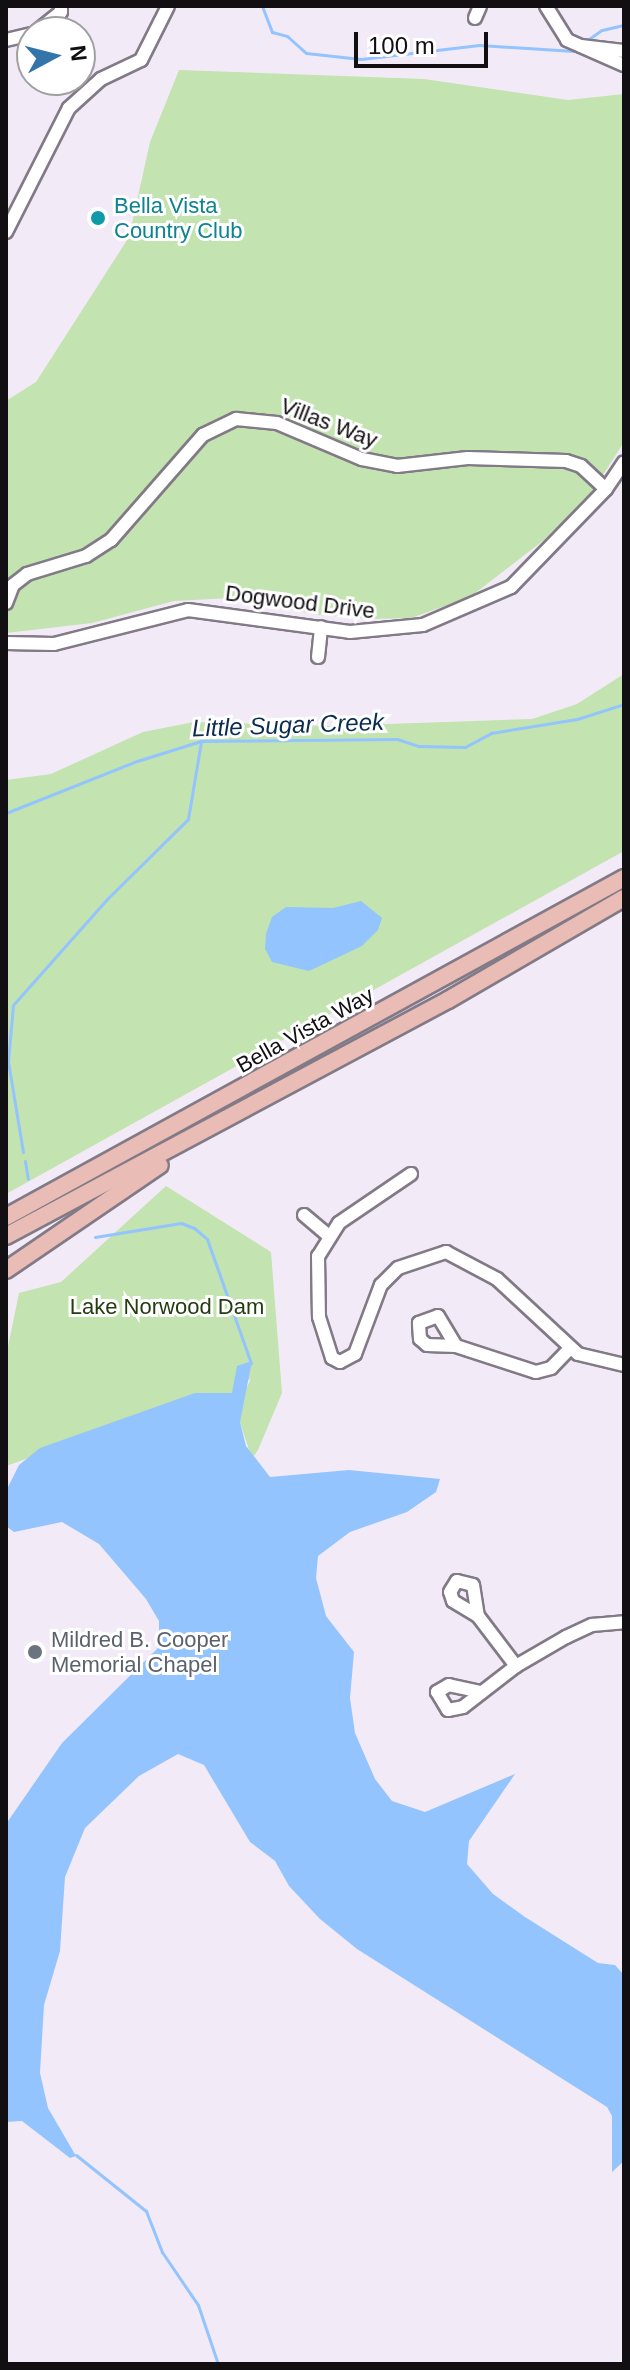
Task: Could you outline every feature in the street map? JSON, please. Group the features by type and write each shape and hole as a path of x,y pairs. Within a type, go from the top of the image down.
{"main road":[{"name":"Bella Vista Way","path":"6,1217 624,878"},
{"name":"Bella Vista Way","path":"6,1236 209,1130 624,898"},
{"path":"6,1270 209,1130"}],"street":[{"path":"6,232 69,108 101,79 141,60 168,6"},
{"path":"546,6 558,32 624,65"},
{"path":"581,46 624,51"},
{"name":"Villas Way","path":"6,603 13,585 27,574 86,556 111,540 203,435 236,419 277,423 362,459 397,466 468,458 566,461 581,466 606,489"},
{"name":"Dogwood Drive","path":"6,643 54,644 188,610 380,633 466,610 511,587 606,489 624,462"},
{"path":"318,657 321,627"},
{"path":"411,1174 327,1234 318,1256 316,1297 332,1358 340,1362 355,1354 381,1285 398,1268 446,1252 497,1279 570,1348 624,1365"},
{"path":"304,1215 327,1234"},
{"path":"456,1346 536,1372 551,1368 570,1348"},
{"path":"478,1616 516,1666"},
{"path":"481,1692 516,1666 592,1625 624,1622"}],"green space":[{"path":"179,70 424,79 568,100 624,94 624,442 594,489 544,540 470,597 411,618 373,619 318,615 232,598 174,601 92,623 6,633 6,401 36,382 129,237 150,142"},
{"path":"624,674 624,851 6,1194 6,780 51,774 143,732 194,722 330,726 532,719 577,704"},
{"name":"Lake Norwood Dam","path":"166,1186 271,1252 282,1393 258,1450 252,1459 240,1422 240,1403 251,1378 233,1393 205,1395 6,1466 6,1356 19,1293 61,1282"}],"water":[{"path":"361,901 382,918 378,930 362,946 309,971 272,962 265,949 266,934 272,917 286,907 333,908"},
{"path":"252,1361 240,1422 246,1446 270,1477 349,1470 440,1479 436,1492 407,1512 350,1532 318,1556 316,1578 326,1616 354,1652 350,1698 355,1733 375,1779 392,1801 425,1812 515,1774 469,1841 467,1864 493,1894 525,1917 598,1963 615,1965 624,1975 624,2161 612,2172 612,2116 607,2107 357,1949 320,1919 289,1886 275,1861 250,1842 204,1765 178,1754 139,1776 85,1828 65,1877 60,1951 44,2005 40,2073 48,2108 76,2156 70,2158 22,2121 6,2122 6,1824 62,1743 159,1647 159,1621 146,1599 99,1544 62,1522 14,1532 6,1526 6,1491 19,1465 40,1448 195,1393 232,1393 237,1366"}],"waterway":[{"path":"262,6 272,32 287,36 306,53 361,59 479,45 574,51"},
{"path":"586,41 602,30 624,25"},
{"name":"Little Sugar Creek","path":"6,813 137,761 201,741 397,739 419,746 465,747 491,733 577,719 624,704"},
{"path":"23,1152 8,1061 13,1005 108,898 188,819 201,741"},
{"path":"25,1161 28,1179"},
{"path":"95,1237 181,1223 194,1228 207,1239 251,1363"},
{"path":"76,2155 146,2211 162,2252 198,2305 218,2364"}],"place":[{"name":"Bella Vista Country Club","path":"98,218"},
{"name":"Mildred B. Cooper Memorial Chapel","path":"35,1652"}]}
